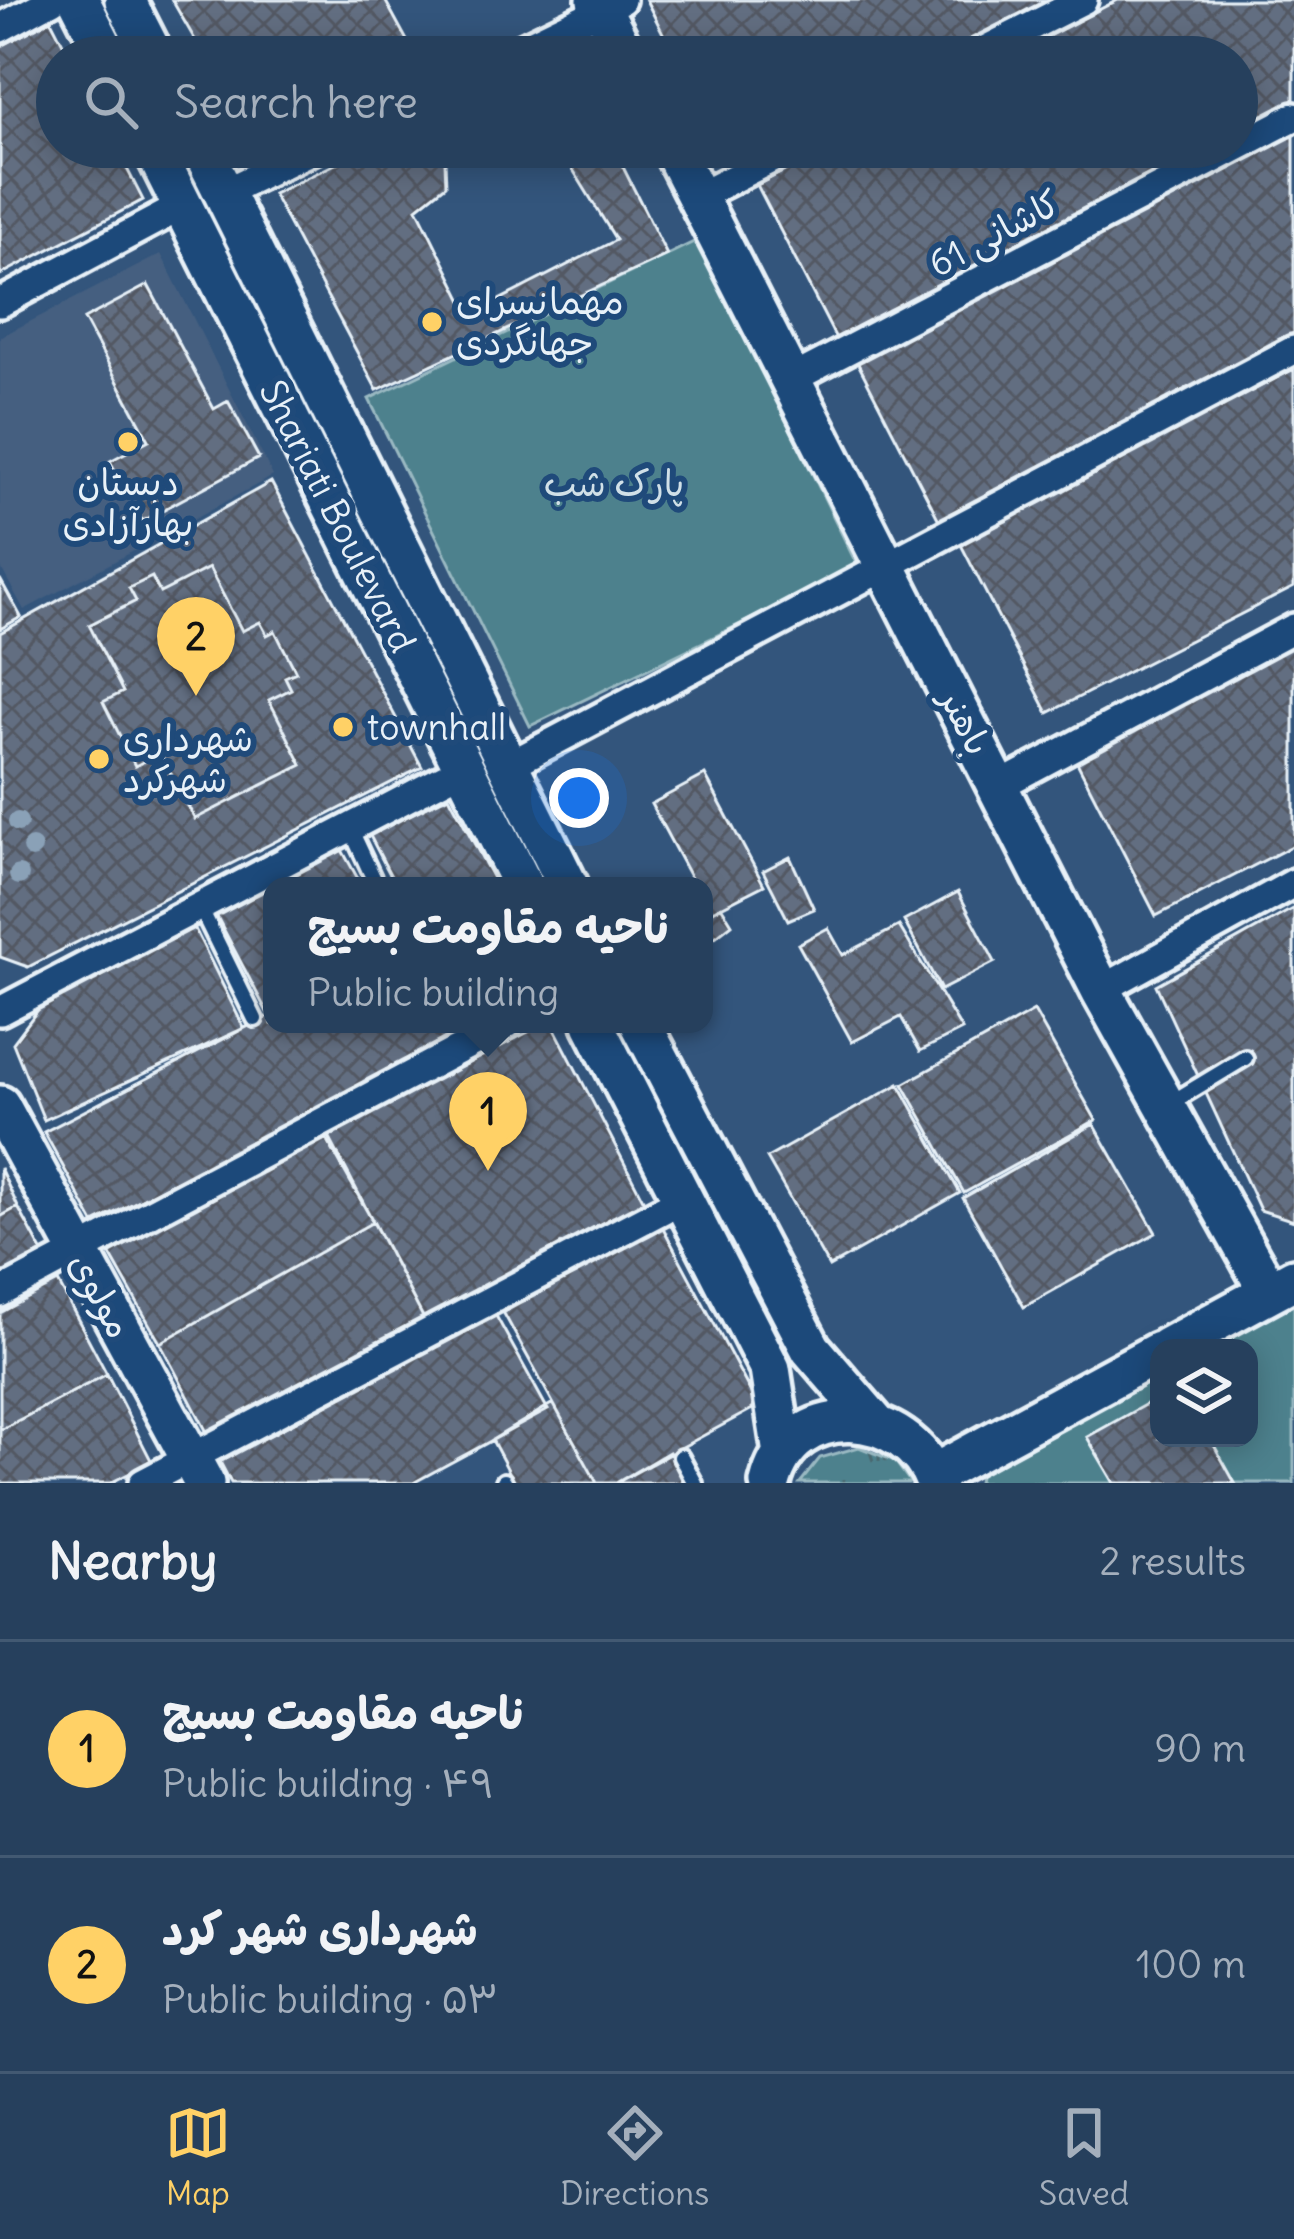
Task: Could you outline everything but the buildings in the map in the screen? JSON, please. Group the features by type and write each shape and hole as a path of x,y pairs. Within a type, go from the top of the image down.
{"main road":[{"path":"79,0 97,36"},
{"path":"124,0 143,36"},
{"path":"607,3 619,36"},
{"name":"Shariati Boulevard","path":"163,168 519,877"},
{"name":"Shariati Boulevard","path":"212,168 563,877"},
{"name":"باهنر","path":"682,168 1101,991 1164,1106 1281,1286"},
{"path":"464,768 506,767"},
{"path":"597,1033 770,1369 777,1468"},
{"path":"645,1033 811,1349 874,1422 915,1447 934,1479 1150,1357"},
{"name":"مولوی","path":"0,1106 198,1471"},
{"path":"1183,1339 1281,1286"},
{"path":"777,1468 824,1424 874,1422"}],"street":[{"path":"0,28 52,0"},
{"path":"1012,36 1083,0"},
{"path":"544,36 607,3"},
{"name":"کاشانی 61","path":"1258,136 1294,117"},
{"path":"224,192 274,168"},
{"path":"697,197 754,168"},
{"name":"کاشانی 61","path":"792,379 1196,168"},
{"path":"0,303 182,206"},
{"path":"506,767 1294,350"},
{"path":"999,785 1294,628"},
{"path":"0,1011 464,768"},
{"path":"1101,991 1294,883"},
{"path":"0,1293 490,1033"},
{"path":"142,1483 198,1471 681,1200"}],"lane":[{"path":"350,828 373,877"},
{"path":"200,907 255,1019"},
{"path":"1164,1106 1245,1058"},
{"path":"681,1457 695,1483"}],"shaded area":[{"name":"دبستان بهارآزادی","path":"161,254 273,476 24,610 0,566 0,337"}],"green space":[{"name":"پارک شب","path":"698,240 858,567 530,726 369,399"},
{"path":"1294,1304 1294,1483 978,1483 979,1475 1150,1382 1150,1447 1258,1447 1258,1339 1230,1339"},
{"path":"859,1447 895,1461 911,1483 800,1483 820,1458"}],"place":[{"name":"مهمانسرای جهانگردی","path":"432,322"},
{"name":"دبستان بهارآزادی","path":"128,442"},
{"name":"شهرداری شهر کرد","path":"196,696"},
{"name":"townhall","path":"343,727"},
{"name":"شهرداری شهرکرد","path":"99,759"},
{"name":"ناحیه مقاومت بسیج","path":"488,1171"}]}
